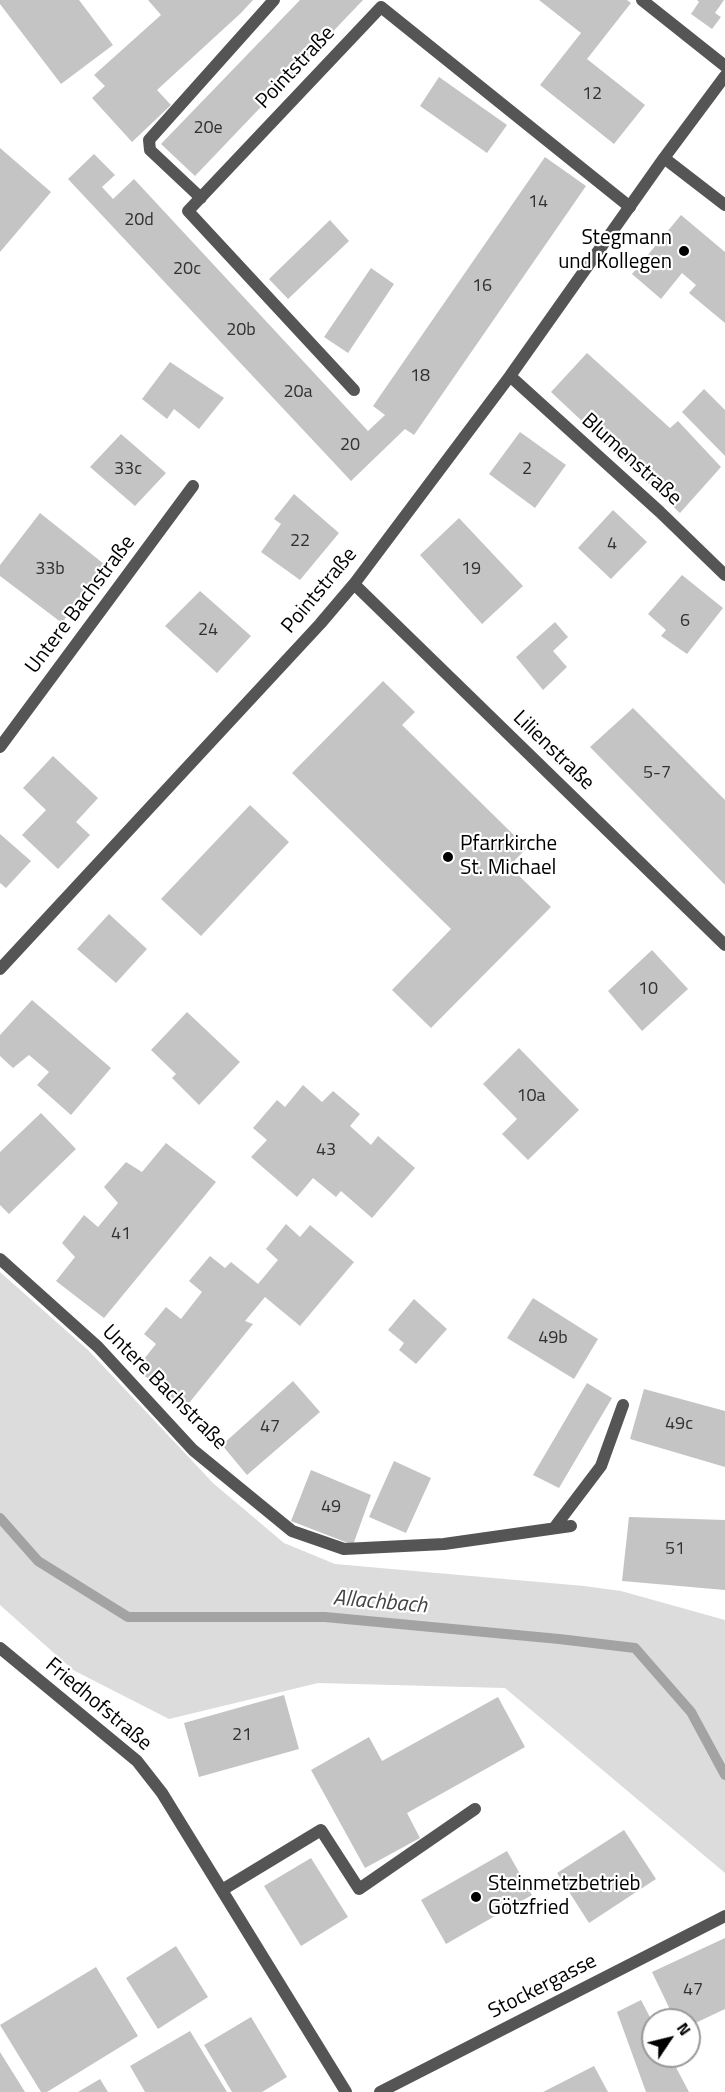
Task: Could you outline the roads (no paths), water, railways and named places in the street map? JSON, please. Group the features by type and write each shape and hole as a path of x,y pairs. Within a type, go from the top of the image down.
{"street":[{"path":"201,198 150,150 149,140 274,0"},
{"path":"642,0 725,66"},
{"name":"Pointstraße","path":"354,390 188,211 381,7 630,207"},
{"name":"Pointstraße","path":"0,969 320,624 354,584 510,376 664,158 725,76"},
{"path":"664,158 725,204"},
{"name":"Blumenstraße","path":"510,376 725,575"},
{"name":"Untere Bachstraße","path":"0,747 193,486"},
{"name":"Lilienstraße","path":"354,584 725,945"},
{"name":"Untere Bachstraße","path":"0,1259 102,1351 193,1450 292,1531 344,1549 444,1544 571,1526"},
{"path":"554,1528 601,1466 623,1405"},
{"name":"Friedhofstraße","path":"0,1648 137,1761 162,1793 346,2092"},
{"path":"222,1890 321,1830 359,1889 475,1809"},
{"name":"Stockergasse","path":"380,2092 725,1916"}],"waterway":[{"name":"Allachbach","path":"0,1518 38,1561 128,1617 325,1617 635,1648 691,1712 725,1775"}],"place":[{"name":"Stegmann und Kollegen","path":"684,251"},
{"name":"Pfarrkirche St. Michael","path":"448,857"},
{"name":"Steinmetzbetrieb Götzfried","path":"476,1897"}]}
